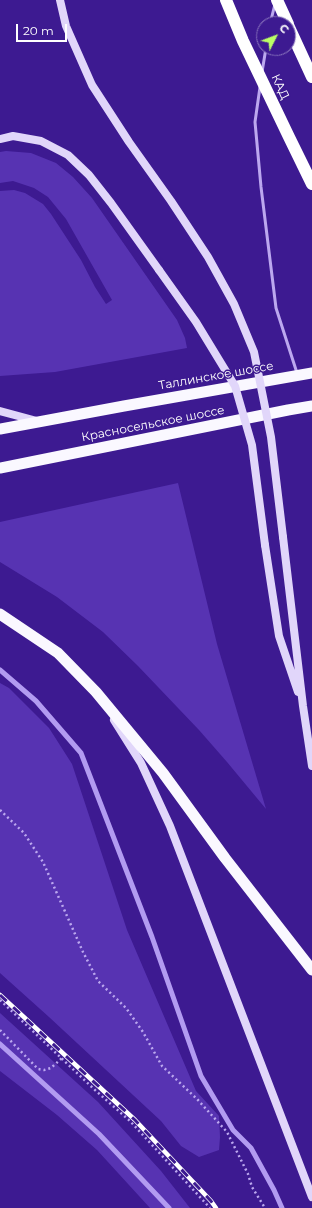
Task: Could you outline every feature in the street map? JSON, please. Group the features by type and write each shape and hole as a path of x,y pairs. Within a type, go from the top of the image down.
{"highway":[{"name":"КАД","path":"226,0 288,137 312,184"},
{"path":"276,0 284,16"},
{"path":"296,42 312,77"},
{"name":"Таллинское шоссе","path":"124,406 312,373"},
{"name":"Красносельское шоссе","path":"0,429 124,406"},
{"name":"Красносельское шоссе","path":"0,468 312,406"},
{"path":"0,614 58,653 96,692 162,773 225,858 312,970"}],"main road":[{"path":"60,0 66,26 92,85 208,257 234,304 254,352 271,437 303,706 312,766"},
{"path":"0,139 13,136 41,141 68,155 89,175 111,202 196,322 235,386 252,445 279,636 303,706"},
{"path":"0,411 39,421"},
{"path":"96,692 140,763 170,826 312,1197"}],"lane":[{"path":"272,16 276,0"},
{"path":"265,56 255,122 261,187 276,308 298,376"}],"path":[{"path":"0,810 24,833 44,862 83,952 98,981 126,1008 143,1032 162,1066 197,1099 227,1132 248,1174 252,1188 265,1208"},
{"path":"0,1000 96,1091 130,1121 210,1208"},
{"path":"0,1030 38,1069 44,1070 51,1068 62,1058"}],"shaded area":[{"path":"0,152 31,153 56,163 73,177 92,198 177,320 185,338 187,348 55,372 0,376 0,191 14,190 25,193 43,204 81,260 106,304 112,300 66,219 48,197 34,188 13,181 0,183"},
{"path":"178,483 217,644 266,809 199,730 138,666 103,632 57,597 0,562 0,522"},
{"path":"0,683 9,688 49,728 72,764 127,930 196,1091 219,1116 219,1150 199,1157 181,1146 161,1121 0,973"},
{"path":"0,1013 98,1102 161,1171 190,1208 150,1208 97,1150 57,1115 0,1071"}],"waterway":[{"path":"0,670 36,701 81,753 152,937 201,1076 233,1130 251,1148 282,1208"},
{"path":"0,1044 99,1134 169,1208"}],"railway":[{"path":"0,995 135,1120 216,1208"}]}
